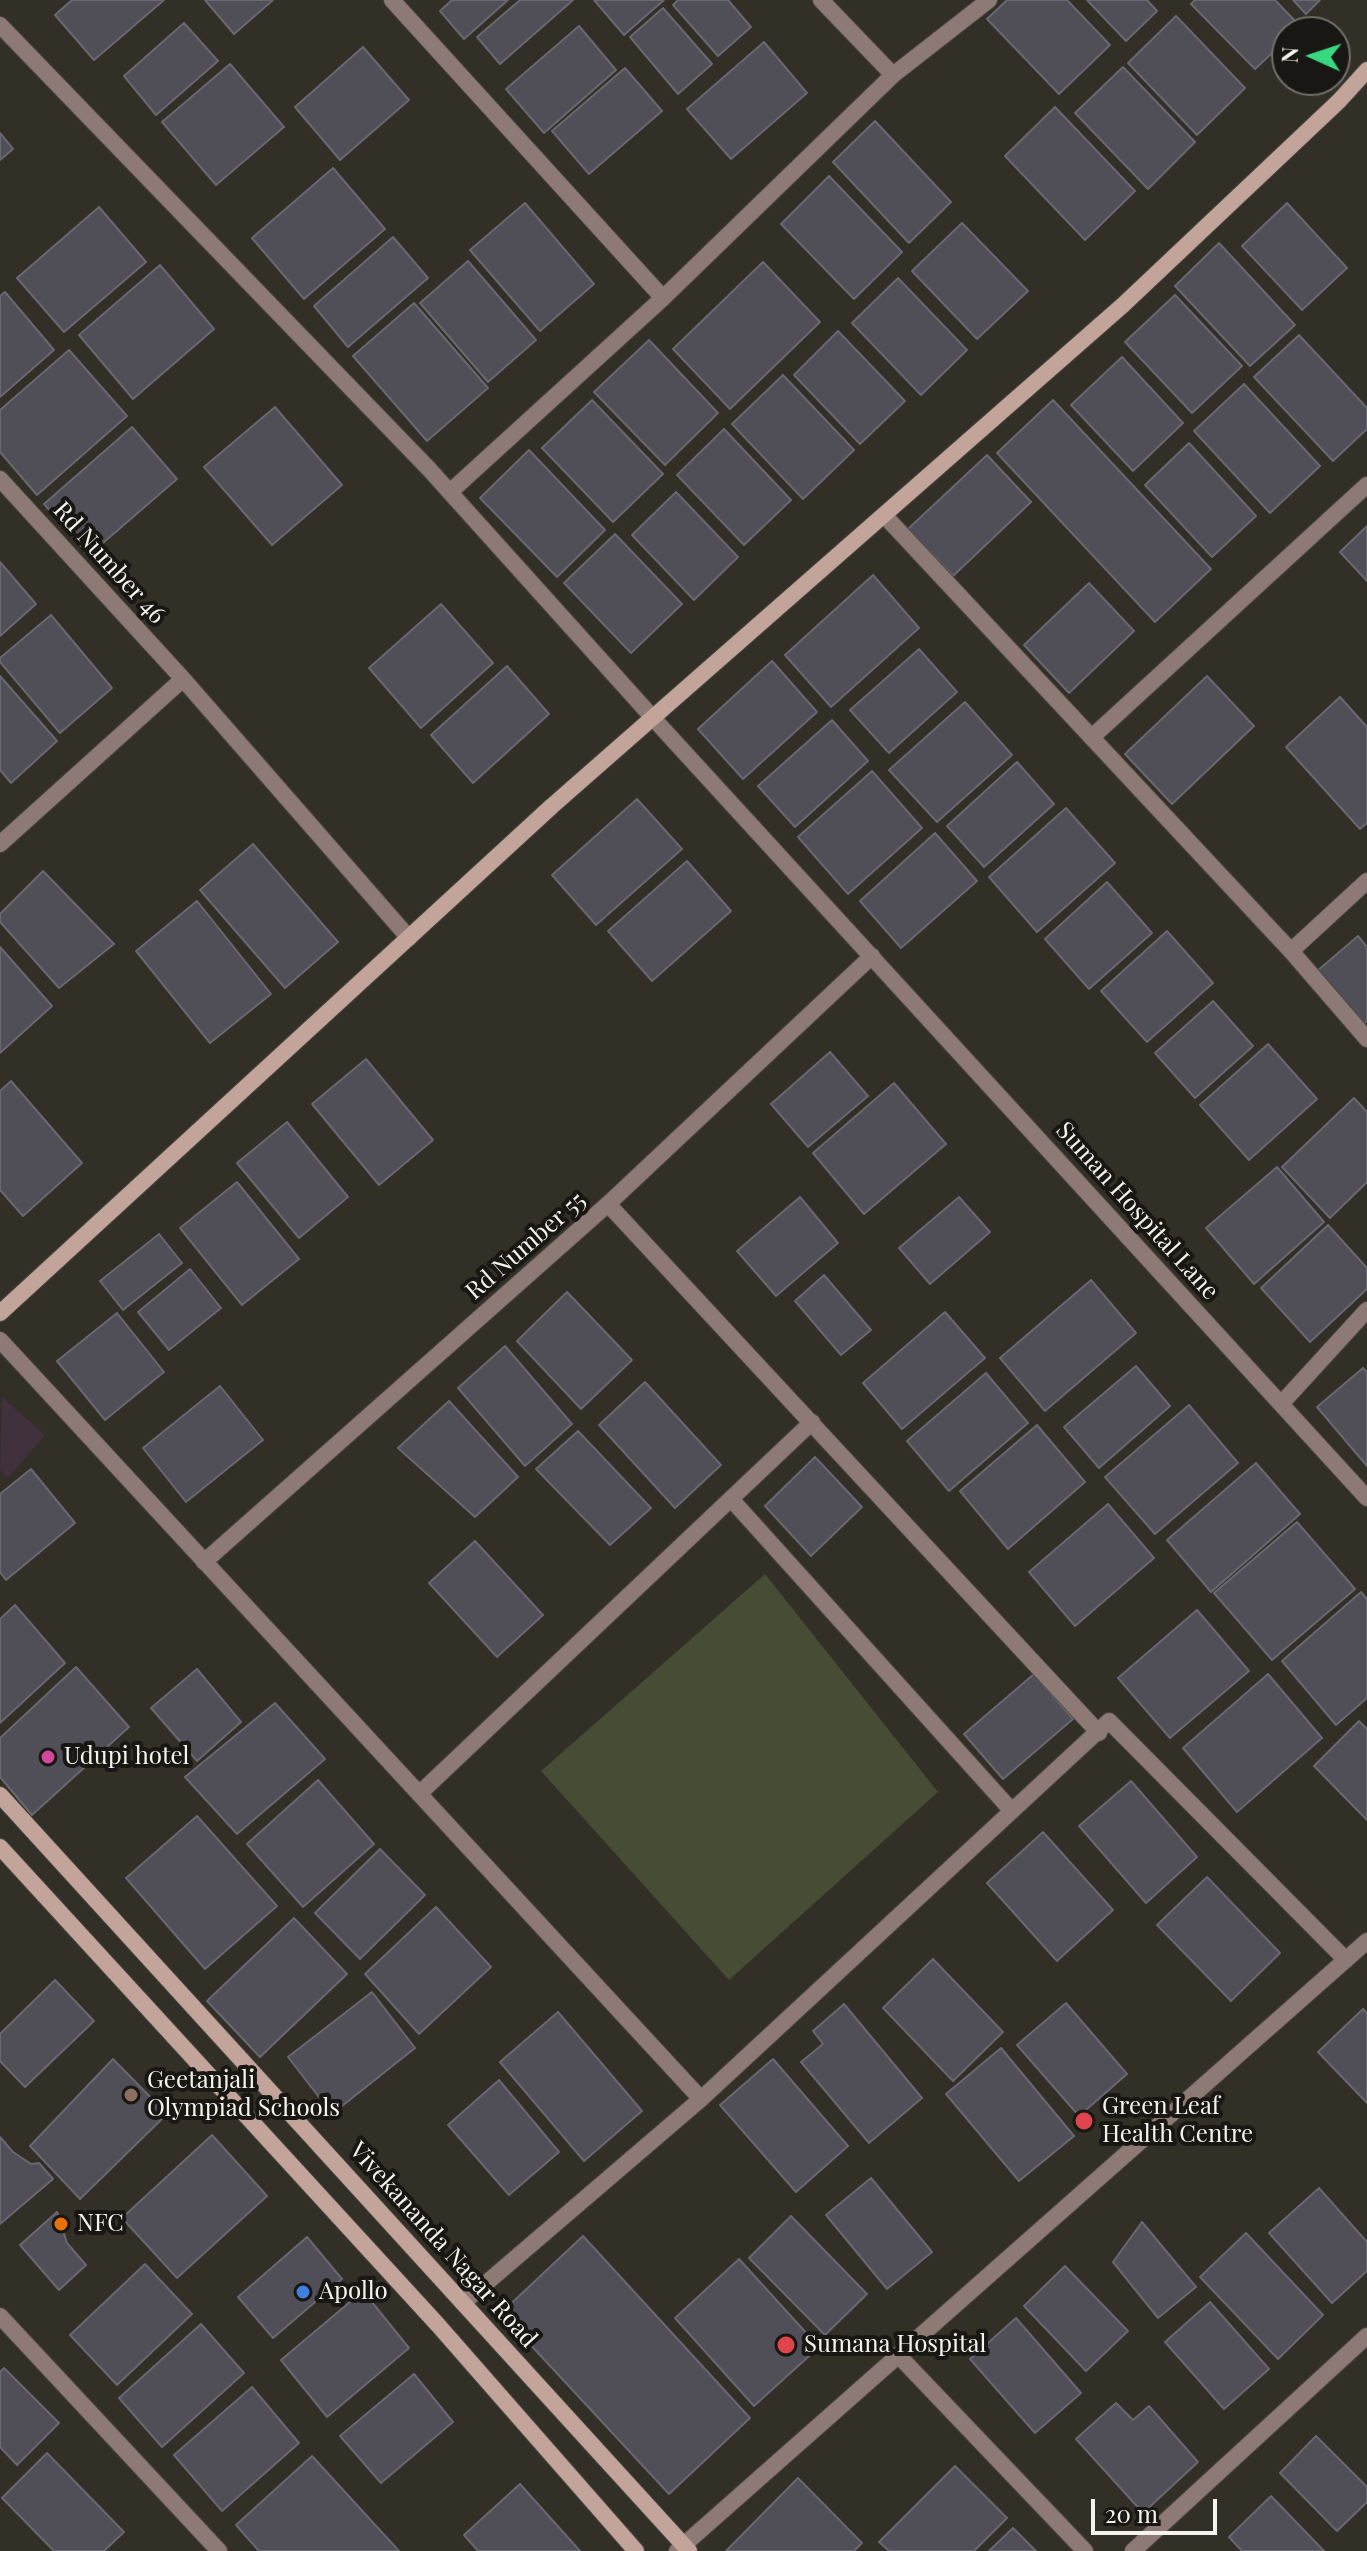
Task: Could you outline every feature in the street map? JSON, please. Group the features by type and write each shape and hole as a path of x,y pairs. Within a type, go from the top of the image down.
{"street":[{"path":"392,0 663,298"},
{"path":"821,0 893,75"},
{"path":"450,492 663,298 893,75 989,0"},
{"name":"Suman Hospital Lane","path":"0,25 450,492 1367,1498"},
{"path":"0,1313 552,806 1123,305 1339,101 1367,70"},
{"name":"Rd Number 46","path":"0,479 183,679 409,938"},
{"path":"1092,737 1367,485"},
{"path":"884,515 1291,951 1367,1039"},
{"path":"0,844 183,679"},
{"path":"1291,951 1367,881"},
{"name":"Rd Number 55","path":"204,1562 608,1204 872,956"},
{"path":"608,1204 1099,1733"},
{"path":"1281,1404 1367,1310"},
{"path":"0,1340 701,2099"},
{"path":"419,1794 812,1422"},
{"path":"731,1499 1012,1811"},
{"path":"463,2303 701,2099 1109,1721 1346,1960"},
{"name":"Vivekananda Nagar Road","path":"0,1795 683,2549"},
{"path":"0,1847 438,2325 636,2551"},
{"path":"683,2549 1367,1941"},
{"path":"0,2316 219,2551"},
{"path":"1133,2551 1367,2336"},
{"path":"898,2355 1085,2551"}],"shaded area":[{"path":"2,1397 45,1435 8,1478 0,1470"}],"green space":[{"path":"765,1574 938,1792 729,1980 541,1771"}],"building":[{"path":"72,0 164,0 94,60 55,15"},
{"path":"205,0 273,0 234,34"},
{"path":"452,0 508,0 464,39 440,11"},
{"path":"520,0 573,0 500,64 477,37"},
{"path":"594,0 664,0 624,35"},
{"path":"678,0 728,0 751,27 718,56 673,5"},
{"path":"1007,0 1067,0 1110,45 1059,94 987,19"},
{"path":"1087,0 1147,0 1157,11 1126,41"},
{"path":"1195,0 1275,0 1290,16 1271,16 1271,54 1255,69 1191,4"},
{"path":"1293,0 1320,0 1306,14"},
{"path":"663,8 712,64 678,94 630,37"},
{"path":"1176,16 1245,88 1197,135 1128,63"},
{"path":"184,23 218,61 156,115 124,76"},
{"path":"579,26 616,70 544,133 506,89"},
{"path":"764,42 807,93 731,159 687,109"},
{"path":"363,47 409,100 340,160 295,107"},
{"path":"230,64 284,127 216,185 162,122"},
{"path":"1123,67 1195,142 1148,189 1075,113"},
{"path":"625,68 662,111 589,174 552,131"},
{"path":"1055,107 1135,191 1085,240 1005,156"},
{"path":"875,121 951,202 909,243 833,162"},
{"path":"0,133 13,149 0,160"},
{"path":"333,168 385,229 304,299 252,238"},
{"path":"829,176 902,252 854,299 781,224"},
{"path":"525,203 594,284 540,331 470,250"},
{"path":"1287,203 1347,268 1302,310 1242,246"},
{"path":"99,207 146,262 64,332 17,278"},
{"path":"962,223 1028,291 977,339 912,271"},
{"path":"393,237 428,278 348,347 314,306"},
{"path":"1219,243 1295,325 1250,366 1175,286"},
{"path":"468,261 536,340 488,382 420,303"},
{"path":"763,262 820,322 730,409 673,349"},
{"path":"160,265 214,329 133,399 79,335"},
{"path":"898,278 967,350 921,395 852,323"},
{"path":"5,292 54,350 0,397 0,296"},
{"path":"1175,295 1242,366 1192,413 1125,342"},
{"path":"414,303 488,388 427,441 353,356"},
{"path":"838,331 905,401 860,444 794,375"},
{"path":"1299,335 1367,408 1367,429 1333,461 1254,377"},
{"path":"649,340 718,413 665,465 594,392"},
{"path":"69,350 127,416 37,495 0,452 0,410"},
{"path":"1122,357 1183,423 1133,471 1071,405"},
{"path":"783,375 854,450 803,499 732,424"},
{"path":"1244,384 1320,466 1270,513 1194,431"},
{"path":"592,400 663,474 613,522 542,448"},
{"path":"1053,400 1211,569 1155,622 997,453"},
{"path":"275,407 342,485 272,545 204,467"},
{"path":"132,427 177,479 89,555 44,504"},
{"path":"724,429 791,500 744,545 677,475"},
{"path":"1189,443 1256,516 1212,557 1145,485"},
{"path":"529,450 605,530 557,577 480,498"},
{"path":"987,455 1031,502 953,576 908,529"},
{"path":"676,492 738,557 694,600 632,535"},
{"path":"1367,526 1367,581 1340,552"},
{"path":"615,534 682,604 631,653 564,583"},
{"path":"0,562 36,604 0,636"},
{"path":"873,575 919,628 831,707 785,655"},
{"path":"1089,583 1134,631 1069,693 1024,645"},
{"path":"441,604 493,663 421,728 369,668"},
{"path":"51,615 112,688 60,733 0,662 0,658"},
{"path":"919,649 957,692 889,753 850,710"},
{"path":"772,661 817,712 743,779 698,729"},
{"path":"507,666 549,714 473,783 431,735"},
{"path":"0,676 57,741 11,783 0,770"},
{"path":"1207,676 1254,726 1172,804 1125,754"},
{"path":"1340,697 1367,727 1367,823 1360,829 1286,747"},
{"path":"965,702 1012,755 937,822 889,770"},
{"path":"832,720 868,761 795,827 758,786"},
{"path":"1017,762 1054,804 984,867 947,826"},
{"path":"872,771 922,828 848,894 798,837"},
{"path":"637,799 682,849 596,925 552,875"},
{"path":"1066,808 1115,863 1037,932 989,877"},
{"path":"935,833 977,881 901,948 860,901"},
{"path":"253,844 338,942 285,988 200,890"},
{"path":"687,861 731,911 652,981 608,931"},
{"path":"43,871 114,944 59,988 0,922 0,914"},
{"path":"1107,882 1152,933 1089,989 1045,939"},
{"path":"197,901 271,994 210,1043 136,951"},
{"path":"1167,931 1213,983 1147,1042 1101,991"},
{"path":"1358,936 1367,947 1367,1021 1361,1026 1316,972"},
{"path":"0,947 52,1006 0,1053"},
{"path":"1213,1001 1253,1046 1195,1098 1155,1053"},
{"path":"1268,1044 1317,1099 1249,1160 1200,1105"},
{"path":"830,1052 868,1096 808,1147 771,1104"},
{"path":"366,1059 433,1140 379,1185 312,1104"},
{"path":"11,1081 82,1163 23,1216 0,1190 0,1091"},
{"path":"894,1083 946,1144 864,1214 813,1153"},
{"path":"1354,1098 1367,1112 1367,1182 1330,1218 1282,1167"},
{"path":"287,1122 348,1197 299,1238 237,1163"},
{"path":"1277,1167 1324,1222 1254,1284 1206,1228"},
{"path":"237,1182 299,1259 242,1305 180,1228"},
{"path":"800,1197 838,1243 776,1296 737,1251"},
{"path":"959,1197 990,1232 930,1284 899,1248"},
{"path":"1328,1225 1367,1268 1367,1289 1310,1342 1261,1288"},
{"path":"159,1234 182,1263 123,1310 100,1281"},
{"path":"190,1269 221,1308 169,1350 138,1312"},
{"path":"824,1275 871,1330 841,1355 795,1301"},
{"path":"1091,1280 1136,1333 1045,1411 1000,1358"},
{"path":"567,1292 632,1360 581,1409 517,1341"},
{"path":"945,1312 985,1358 902,1429 863,1383"},
{"path":"117,1313 164,1372 105,1420 57,1361"},
{"path":"505,1346 572,1424 525,1466 458,1388"},
{"path":"1136,1366 1170,1406 1099,1468 1064,1427"},
{"path":"1363,1368 1367,1372 1367,1466 1317,1407"},
{"path":"986,1373 1028,1423 949,1491 907,1441"},
{"path":"645,1382 721,1465 675,1508 599,1425"},
{"path":"220,1386 263,1440 186,1502 143,1448"},
{"path":"449,1401 518,1477 475,1517 398,1448"},
{"path":"1189,1405 1238,1463 1155,1534 1105,1477"},
{"path":"1037,1425 1085,1482 1008,1549 960,1491"},
{"path":"578,1431 651,1508 610,1545 536,1469"},
{"path":"815,1457 862,1507 811,1556 765,1506"},
{"path":"1256,1463 1300,1514 1211,1592 1167,1540"},
{"path":"31,1469 75,1523 6,1580 0,1572 0,1494"},
{"path":"1108,1504 1154,1558 1075,1626 1029,1572"},
{"path":"1297,1522 1355,1589 1272,1660 1214,1593"},
{"path":"475,1541 543,1615 497,1657 429,1583"},
{"path":"1361,1592 1367,1599 1367,1698 1336,1725 1282,1661"},
{"path":"15,1605 65,1663 0,1723 0,1619"},
{"path":"1197,1610 1249,1671 1170,1738 1118,1678"},
{"name":"Udupi hotel","path":"76,1667 129,1727 32,1815 0,1777 0,1738"},
{"path":"197,1669 241,1722 197,1761 151,1708"},
{"path":"1034,1674 1073,1719 1003,1779 964,1734"},
{"path":"1268,1674 1322,1738 1237,1812 1183,1748"},
{"path":"275,1703 325,1759 237,1834 185,1777"},
{"path":"1359,1721 1367,1729 1367,1820 1314,1766"},
{"path":"318,1780 374,1844 303,1907 247,1844"},
{"path":"1131,1781 1197,1857 1146,1903 1079,1826"},
{"path":"197,1816 277,1906 205,1969 126,1878"},
{"path":"1043,1832 1113,1910 1057,1961 987,1883"},
{"path":"380,1849 425,1895 360,1959 315,1913"},
{"path":"1207,1877 1280,1953 1231,2001 1157,1925"},
{"path":"436,1907 491,1967 419,2034 365,1974"},
{"path":"294,1918 347,1974 260,2057 207,2001"},
{"path":"933,1959 1003,2032 953,2081 883,2008"},
{"path":"55,1980 94,2021 25,2087 0,2061 0,2034"},
{"path":"372,1992 415,2048 332,2114 288,2057"},
{"path":"1066,2003 1127,2074 1079,2116 1017,2045"},
{"path":"844,2004 922,2098 869,2143 801,2062 823,2044 813,2031"},
{"path":"1363,2009 1367,2013 1367,2103 1318,2052"},
{"path":"558,2012 642,2111 584,2161 500,2062"},
{"path":"1001,2048 1074,2136 1019,2181 946,2094"},
{"path":"113,2059 167,2114 80,2199 30,2146"},
{"path":"773,2059 848,2146 796,2192 720,2105"},
{"path":"499,2080 559,2152 509,2195 448,2125"},
{"path":"212,2135 267,2196 177,2278 122,2218"},
{"path":"0,2137 13,2152 31,2164 39,2163 53,2179 0,2224"},
{"path":"871,2178 932,2252 887,2289 826,2215"},
{"path":"1319,2188 1367,2242 1367,2271 1332,2303 1269,2233"},
{"path":"57,2212 67,2243 86,2265 59,2290 20,2245"},
{"path":"791,2216 867,2294 825,2335 749,2258"},
{"path":"1142,2222 1196,2287 1158,2318 1113,2262"},
{"path":"1246,2233 1323,2315 1278,2359 1200,2277"},
{"path":"583,2236 750,2418 669,2494 501,2313"},
{"path":"307,2237 342,2279 273,2338 238,2297"},
{"path":"739,2259 819,2347 754,2406 675,2318"},
{"path":"145,2264 192,2314 117,2385 70,2335"},
{"path":"1065,2266 1128,2331 1086,2371 1024,2306"},
{"path":"363,2291 409,2348 327,2417 281,2360"},
{"path":"1210,2302 1269,2369 1224,2409 1165,2342"},
{"path":"1016,2318 1081,2393 1035,2433 970,2359"},
{"path":"201,2324 244,2373 162,2447 119,2398"},
{"path":"4,2368 59,2423 17,2465 0,2447 0,2372"},
{"path":"414,2374 453,2422 381,2483 340,2436"},
{"path":"252,2387 299,2443 222,2511 174,2455"},
{"path":"1116,2403 1133,2420 1149,2406 1198,2462 1143,2513 1076,2439"},
{"path":"1316,2436 1367,2487 1367,2502 1337,2531 1280,2473"},
{"path":"47,2453 124,2532 104,2551 54,2551 2,2498"},
{"path":"312,2456 399,2551 259,2551 236,2525"},
{"path":"955,2466 1007,2518 974,2551 889,2551 879,2542"},
{"path":"798,2478 862,2543 854,2551 726,2551"},
{"path":"520,2484 580,2551 478,2551 464,2535"},
{"path":"1271,2496 1324,2551 1242,2551 1229,2537"},
{"path":"1013,2528 1036,2551 989,2551"}],"place":[{"name":"Udupi hotel","path":"48,1757"},
{"name":"Geetanjali Olympiad Schools","path":"131,2095"},
{"name":"Green Leaf Health Centre","path":"1084,2121"},
{"name":"NFC","path":"61,2224"},
{"name":"Apollo","path":"303,2292"},
{"name":"Sumana Hospital","path":"786,2345"}]}
